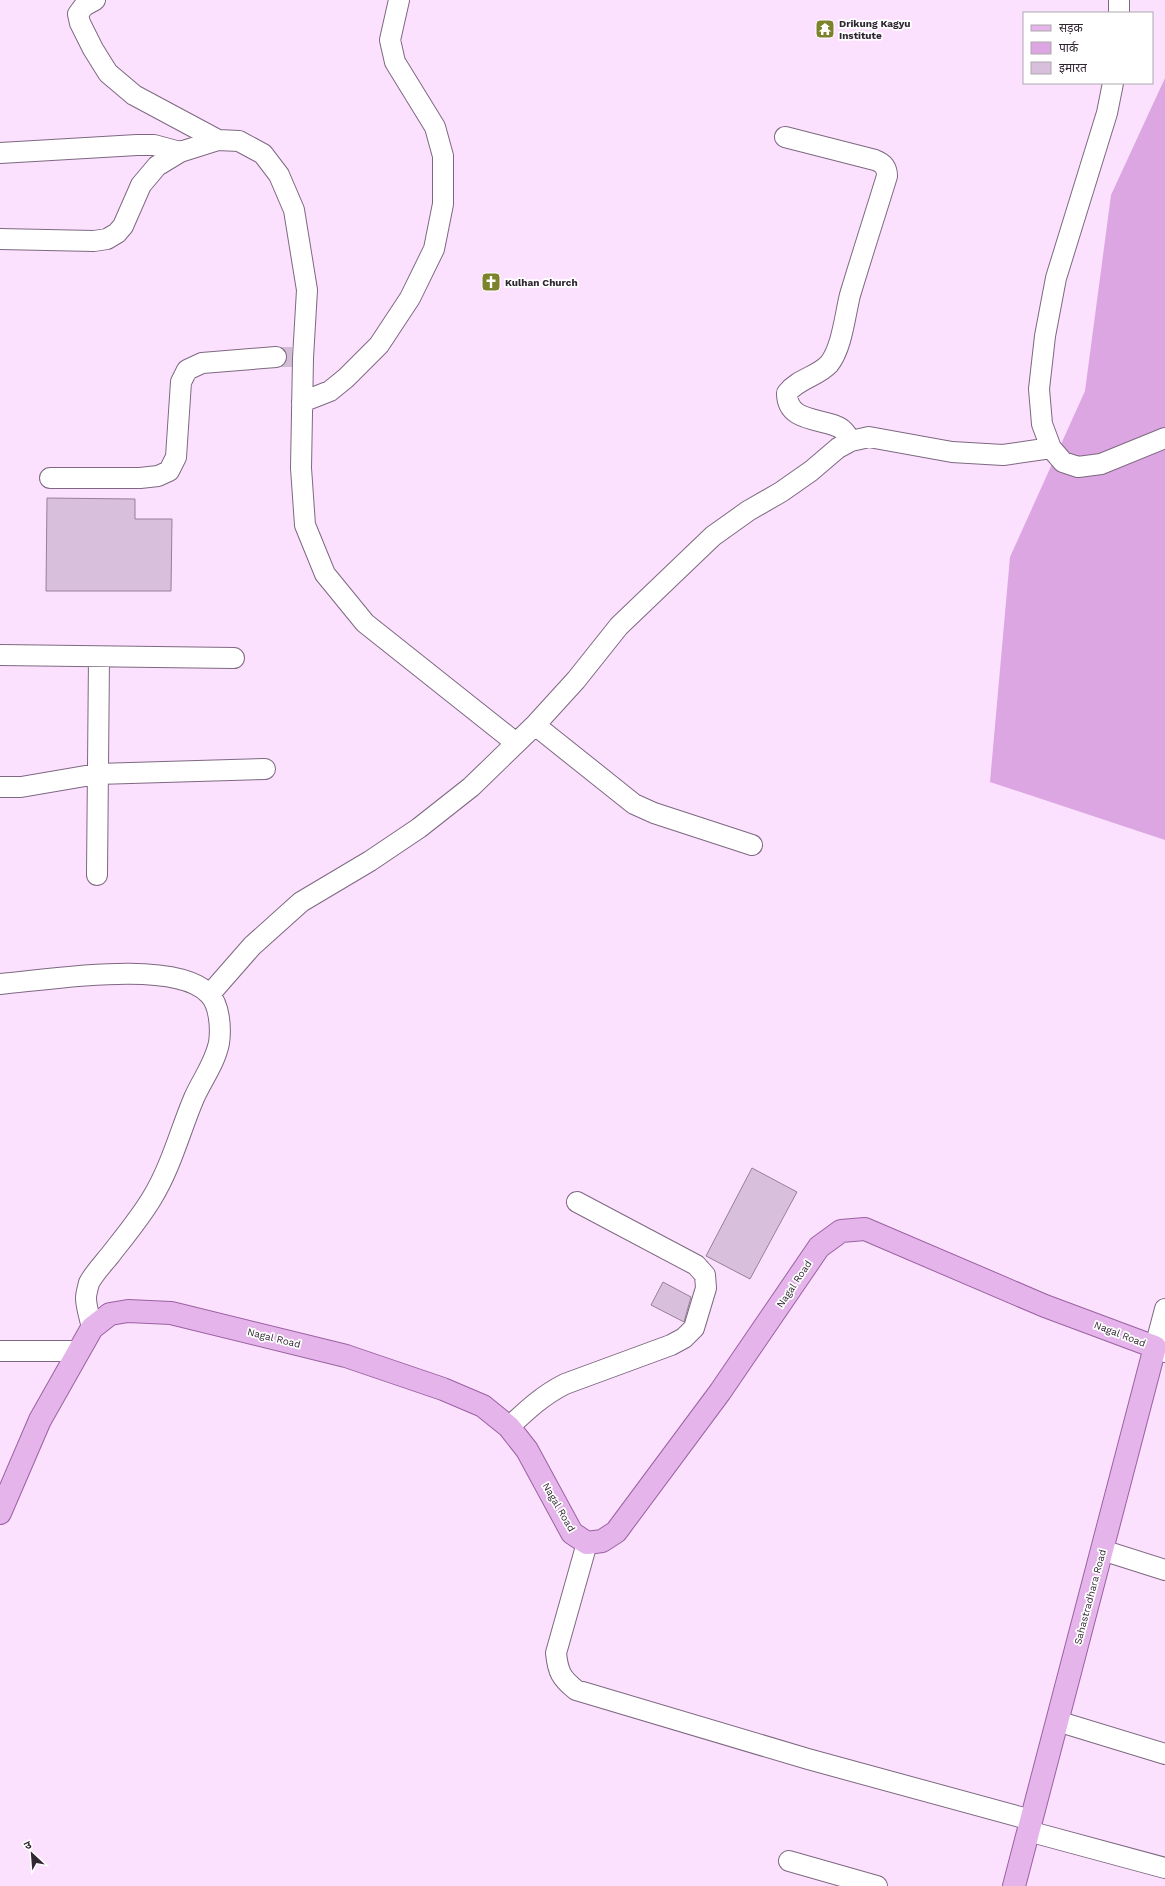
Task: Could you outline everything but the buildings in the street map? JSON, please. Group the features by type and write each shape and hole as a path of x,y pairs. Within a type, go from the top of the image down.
{"main road":[{"name":"Nagal Road","path":"0,1513 40,1420 92,1328 110,1314 128,1311 171,1313 346,1356 444,1389 484,1406 509,1426 527,1450 572,1533 587,1543 602,1541 616,1532 720,1392 819,1247 841,1231 865,1229 1045,1306 1160,1350"},
{"name":"Sahastradhara Road","path":"1014,1886 1102,1550 1160,1350"}],"street":[{"path":"94,0 84,6 78,14 80,23 93,49 108,73 134,95 218,140"},
{"path":"302,402 330,391 379,346 410,298 434,249 443,204 443,156 435,127 395,62 390,40 399,0"},
{"path":"1119,0 1119,12"},
{"path":"1112,84 1107,113 1056,278 1044,336 1039,389 1042,424 1051,448 1062,462 1078,467 1101,464 1165,438"},
{"path":"785,137 875,160 882,163 887,170 887,176 850,296 836,354 829,364 820,372 794,384 787,393 787,402 793,410 806,418 837,426 846,433 851,441"},
{"path":"0,239 39,238 94,241 107,238 117,233 123,226 141,185 156,166 180,152 218,140 239,141 263,154 279,175 294,210 307,290 290,357 302,402 301,468 305,525 325,574 365,623 516,743"},
{"path":"0,153 137,145 154,145 180,152"},
{"path":"50,478 140,478 158,476 169,470 176,457 181,382 187,370 202,363 290,357"},
{"path":"210,994 252,946 301,902 370,861 419,828 471,787 535,725 576,680 619,626 713,536 748,511 781,492 811,471 838,448 851,441 869,437 952,452 1003,455 1051,448"},
{"path":"0,655 234,658"},
{"path":"97,875 99,657"},
{"path":"535,725 634,804 654,813 752,845"},
{"path":"0,787 21,787 97,774 265,770"},
{"path":"0,984 57,978 143,974 167,976 194,983 210,994 216,1008 220,1024 219,1043 214,1060 195,1097 166,1173 152,1198 89,1283 86,1298 92,1328"},
{"path":"509,1426 549,1392 565,1384 671,1345 684,1338 694,1328 706,1288 705,1275 696,1265 577,1202"},
{"name":"Sahastradhara Road","path":"1160,1350 1165,1309"},
{"path":"0,1351 79,1351"},
{"path":"587,1543 556,1653 558,1668 564,1679 576,1690 1030,1825 1165,1868"},
{"path":"1102,1550 1165,1570"},
{"path":"1057,1721 1165,1754"},
{"path":"789,1860 877,1886"}],"green space":[{"path":"1165,78 1165,840 990,782 1010,557 1085,391 1111,195"}],"tunnel":[{"path":"276,357 292,357"}],"place":[{"name":"Drikung Kagyu Institute","path":"825,29"},
{"name":"Kulhan Church","path":"491,282"}]}
